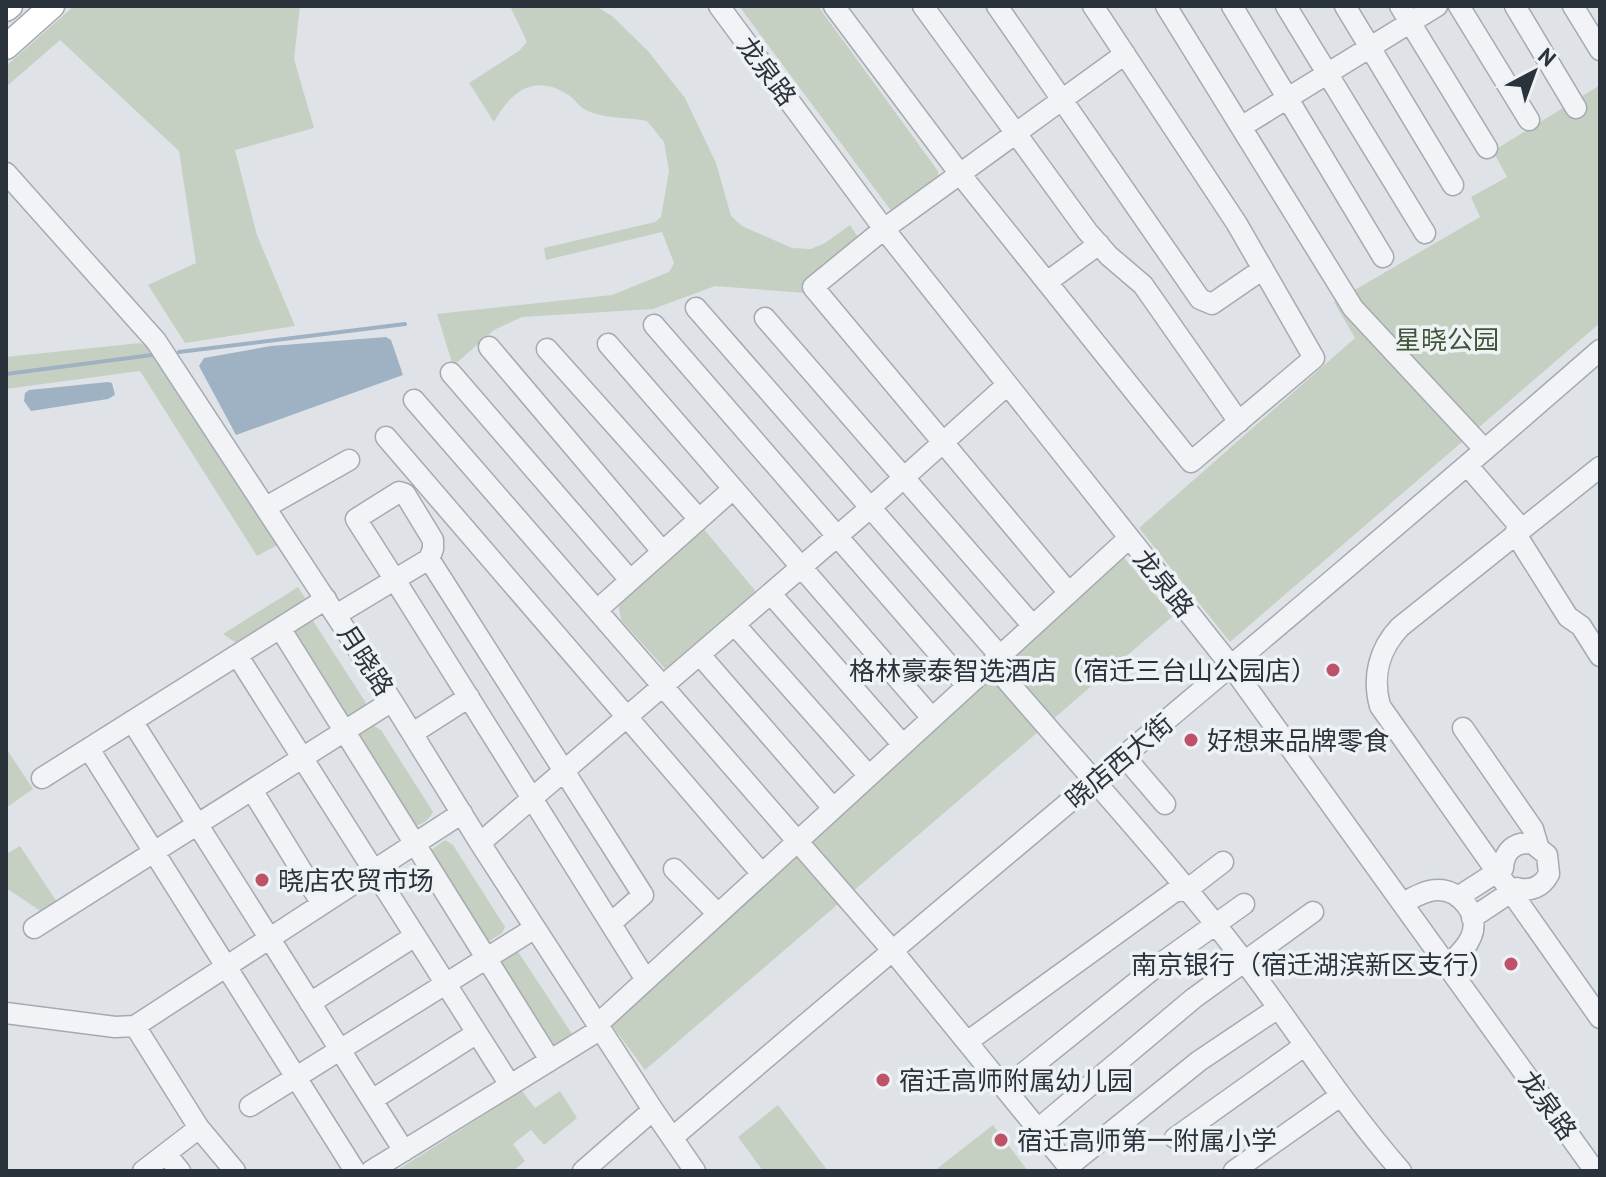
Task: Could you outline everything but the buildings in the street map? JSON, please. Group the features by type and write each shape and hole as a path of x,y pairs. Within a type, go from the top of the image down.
{"main road":[{"path":"6,47 52,6"}],"street":[{"name":"龙泉路","path":"719,6 884,229 1232,667 1595,1171"},
{"path":"834,6 960,174 1191,462 1314,358 1237,224 1093,6"},
{"path":"923,6 1099,244 1143,285 1239,422"},
{"path":"997,6 1200,299 1212,304 1263,269"},
{"path":"1166,6 1353,308 1485,450"},
{"path":"1232,6 1383,257"},
{"path":"1286,6 1425,233"},
{"path":"1345,6 1453,185"},
{"path":"1241,127 1370,47 1405,14 1437,6"},
{"path":"1459,6 1529,120"},
{"path":"1515,6 1576,108"},
{"path":"1573,6 1600,50"},
{"path":"1405,14 1487,148"},
{"path":"1069,593 813,287 884,229 1125,54"},
{"name":"月晓路","path":"6,173 156,341 413,733 480,843 672,1138 686,1167"},
{"path":"1047,282 1099,244"},
{"path":"696,308 870,508 1094,781 1188,889 1245,962 1340,1096 1401,1171"},
{"path":"765,318 1033,626"},
{"path":"654,325 967,686"},
{"path":"608,344 932,718"},
{"path":"489,347 662,551"},
{"path":"547,349 699,519"},
{"name":"晓店西大街","path":"672,1138 1232,667 1600,350"},
{"path":"451,373 630,580"},
{"path":"480,843 905,478 1007,385"},
{"path":"414,400 892,950 1070,1169 1199,1061 1278,1008"},
{"path":"386,437 762,874"},
{"path":"266,507 349,460"},
{"path":"1467,465 1518,530 1568,617 1581,626 1600,656"},
{"path":"1600,467 1400,627 1389,639 1376,676 1380,706 1600,1018"},
{"path":"597,610 733,489"},
{"path":"42,778 280,628 395,580 429,559 433,540 405,494 399,492 356,519 395,580 469,697 643,975"},
{"path":"371,1171 599,1026 643,975 714,910 762,874 1129,538"},
{"path":"429,559 643,895 611,923"},
{"path":"771,594 903,745"},
{"path":"735,625 869,776"},
{"path":"280,628 550,1060"},
{"path":"237,655 510,1085"},
{"path":"700,655 833,808"},
{"path":"413,733 469,697"},
{"path":"34,928 392,701"},
{"path":"132,721 404,1151"},
{"path":"1463,728 1533,829 1538,846 1550,861 1546,880 1534,888 1517,888 1472,918"},
{"path":"89,749 355,1171"},
{"path":"1124,756 1165,804"},
{"path":"252,790 322,904"},
{"path":"6,1013 115,1027 135,1026 462,813"},
{"path":"1458,897 1503,868 1507,852 1516,845 1524,842 1538,846"},
{"path":"967,1042 1174,892 1188,889 1223,862"},
{"path":"674,869 714,910"},
{"path":"1402,903 1436,890 1451,892 1470,911 1474,925 1471,938 1447,966"},
{"path":"1005,1088 1153,969 1244,904"},
{"path":"1038,1129 1194,998 1313,912"},
{"path":"250,1106 535,928"},
{"path":"310,1003 415,936"},
{"path":"135,1026 199,1128 235,1171"},
{"path":"372,1100 477,1033"},
{"path":"1175,1138 1304,1046"},
{"path":"1234,1171 1340,1096"},
{"path":"583,1171 653,1110"},
{"path":"143,1171 199,1128"},
{"path":"166,1154 180,1171"}],"green space":[{"path":"74,6 300,6 294,59 314,128 235,150 257,235 295,326 185,343 148,285 196,263 179,151 60,40 6,87 6,66"},
{"path":"510,6 596,6 612,16 648,51 685,98 716,163 731,216 742,226 792,248 811,249 850,225 859,239 805,293 715,286 653,309 522,317 494,330 453,366 437,314 612,295 669,272 674,263 662,232 546,260 544,248 655,222 661,217 669,171 664,142 647,121 591,112 557,89 546,86 525,88 508,101 494,122 469,83 519,51 527,42"},
{"path":"739,6 818,6 938,171 938,180 892,212"},
{"name":"星晓公园","path":"1600,85 1600,323 1230,642 1139,528 1355,338 1334,302 1480,217 1471,197 1507,177 1493,151"},
{"path":"140,343 149,347 279,544 257,556 140,371 6,389 6,357"},
{"path":"703,528 758,594 668,672 621,620 618,602"},
{"path":"1121,554 1173,616 645,1070 608,1020"},
{"path":"298,587 305,598 297,609 239,645 223,634"},
{"path":"310,616 366,703 351,716 345,717 294,633 293,625"},
{"path":"373,725 381,730 433,812 421,824 412,826 359,739"},
{"path":"6,752 33,789 6,808"},
{"path":"445,840 453,845 505,927 502,933 488,942 431,854 431,850"},
{"path":"20,846 57,902 42,912 6,888 6,854"},
{"path":"517,950 574,1037 553,1051 500,964 500,959"},
{"path":"522,1091 535,1108 560,1091 577,1118 544,1145 531,1130 513,1144 525,1161 513,1171 396,1171"},
{"path":"778,1105 828,1171 763,1171 738,1137"},
{"path":"993,1125 1028,1171 934,1171"}],"water":[{"path":"386,337 391,340 403,375 236,435 199,366 204,358 271,346"},
{"path":"112,383 115,395 108,399 31,411 24,401 25,393 29,390"}],"waterway":[{"path":"179,352 405,324"},
{"path":"6,374 152,355"}],"place":[{"name":"格林豪泰智选酒店（宿迁三台山公园店）","path":"1333,670"},
{"name":"好想来品牌零食","path":"1191,740"},
{"name":"晓店农贸市场","path":"262,880"},
{"name":"南京银行（宿迁湖滨新区支行）","path":"1511,964"},
{"name":"宿迁高师附属幼儿园","path":"883,1080"},
{"name":"宿迁高师第一附属小学","path":"1001,1140"}]}
